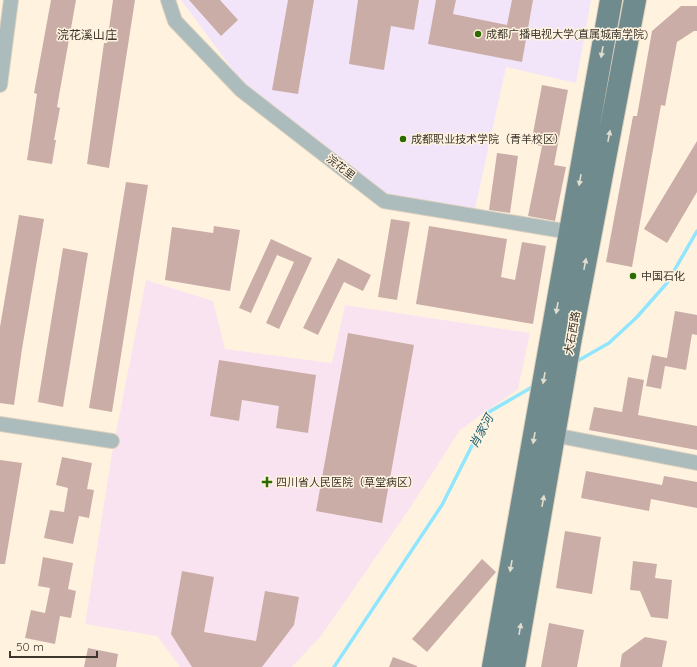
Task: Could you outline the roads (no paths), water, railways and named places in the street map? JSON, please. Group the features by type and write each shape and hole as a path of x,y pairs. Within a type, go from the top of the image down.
{"main road":[{"name":"大石西路","path":"493,667 612,0"},
{"name":"大石西路","path":"514,667 570,343 635,0"}],"street":[{"path":"0,85 11,0"},
{"name":"浣花里","path":"168,0 175,21 241,90 384,201 570,232"},
{"path":"0,424 112,441"},
{"path":"554,435 697,463"}],"waterway":[{"name":"肖家河","path":"574,363 609,343 637,317 667,283 697,231"},
{"name":"肖家河","path":"334,667 442,505 489,412 534,386"}],"place":[{"name":"成都广播电视大学(直属城南学院)","path":"478,34"},
{"name":"成都职业技术学院（青羊校区）","path":"403,139"},
{"name":"中国石化","path":"633,276"},
{"name":"四川省人民医院（草堂病区）","path":"267,482"}],"district":[{"name":"浣花溪山庄","path":"87,34"}]}
